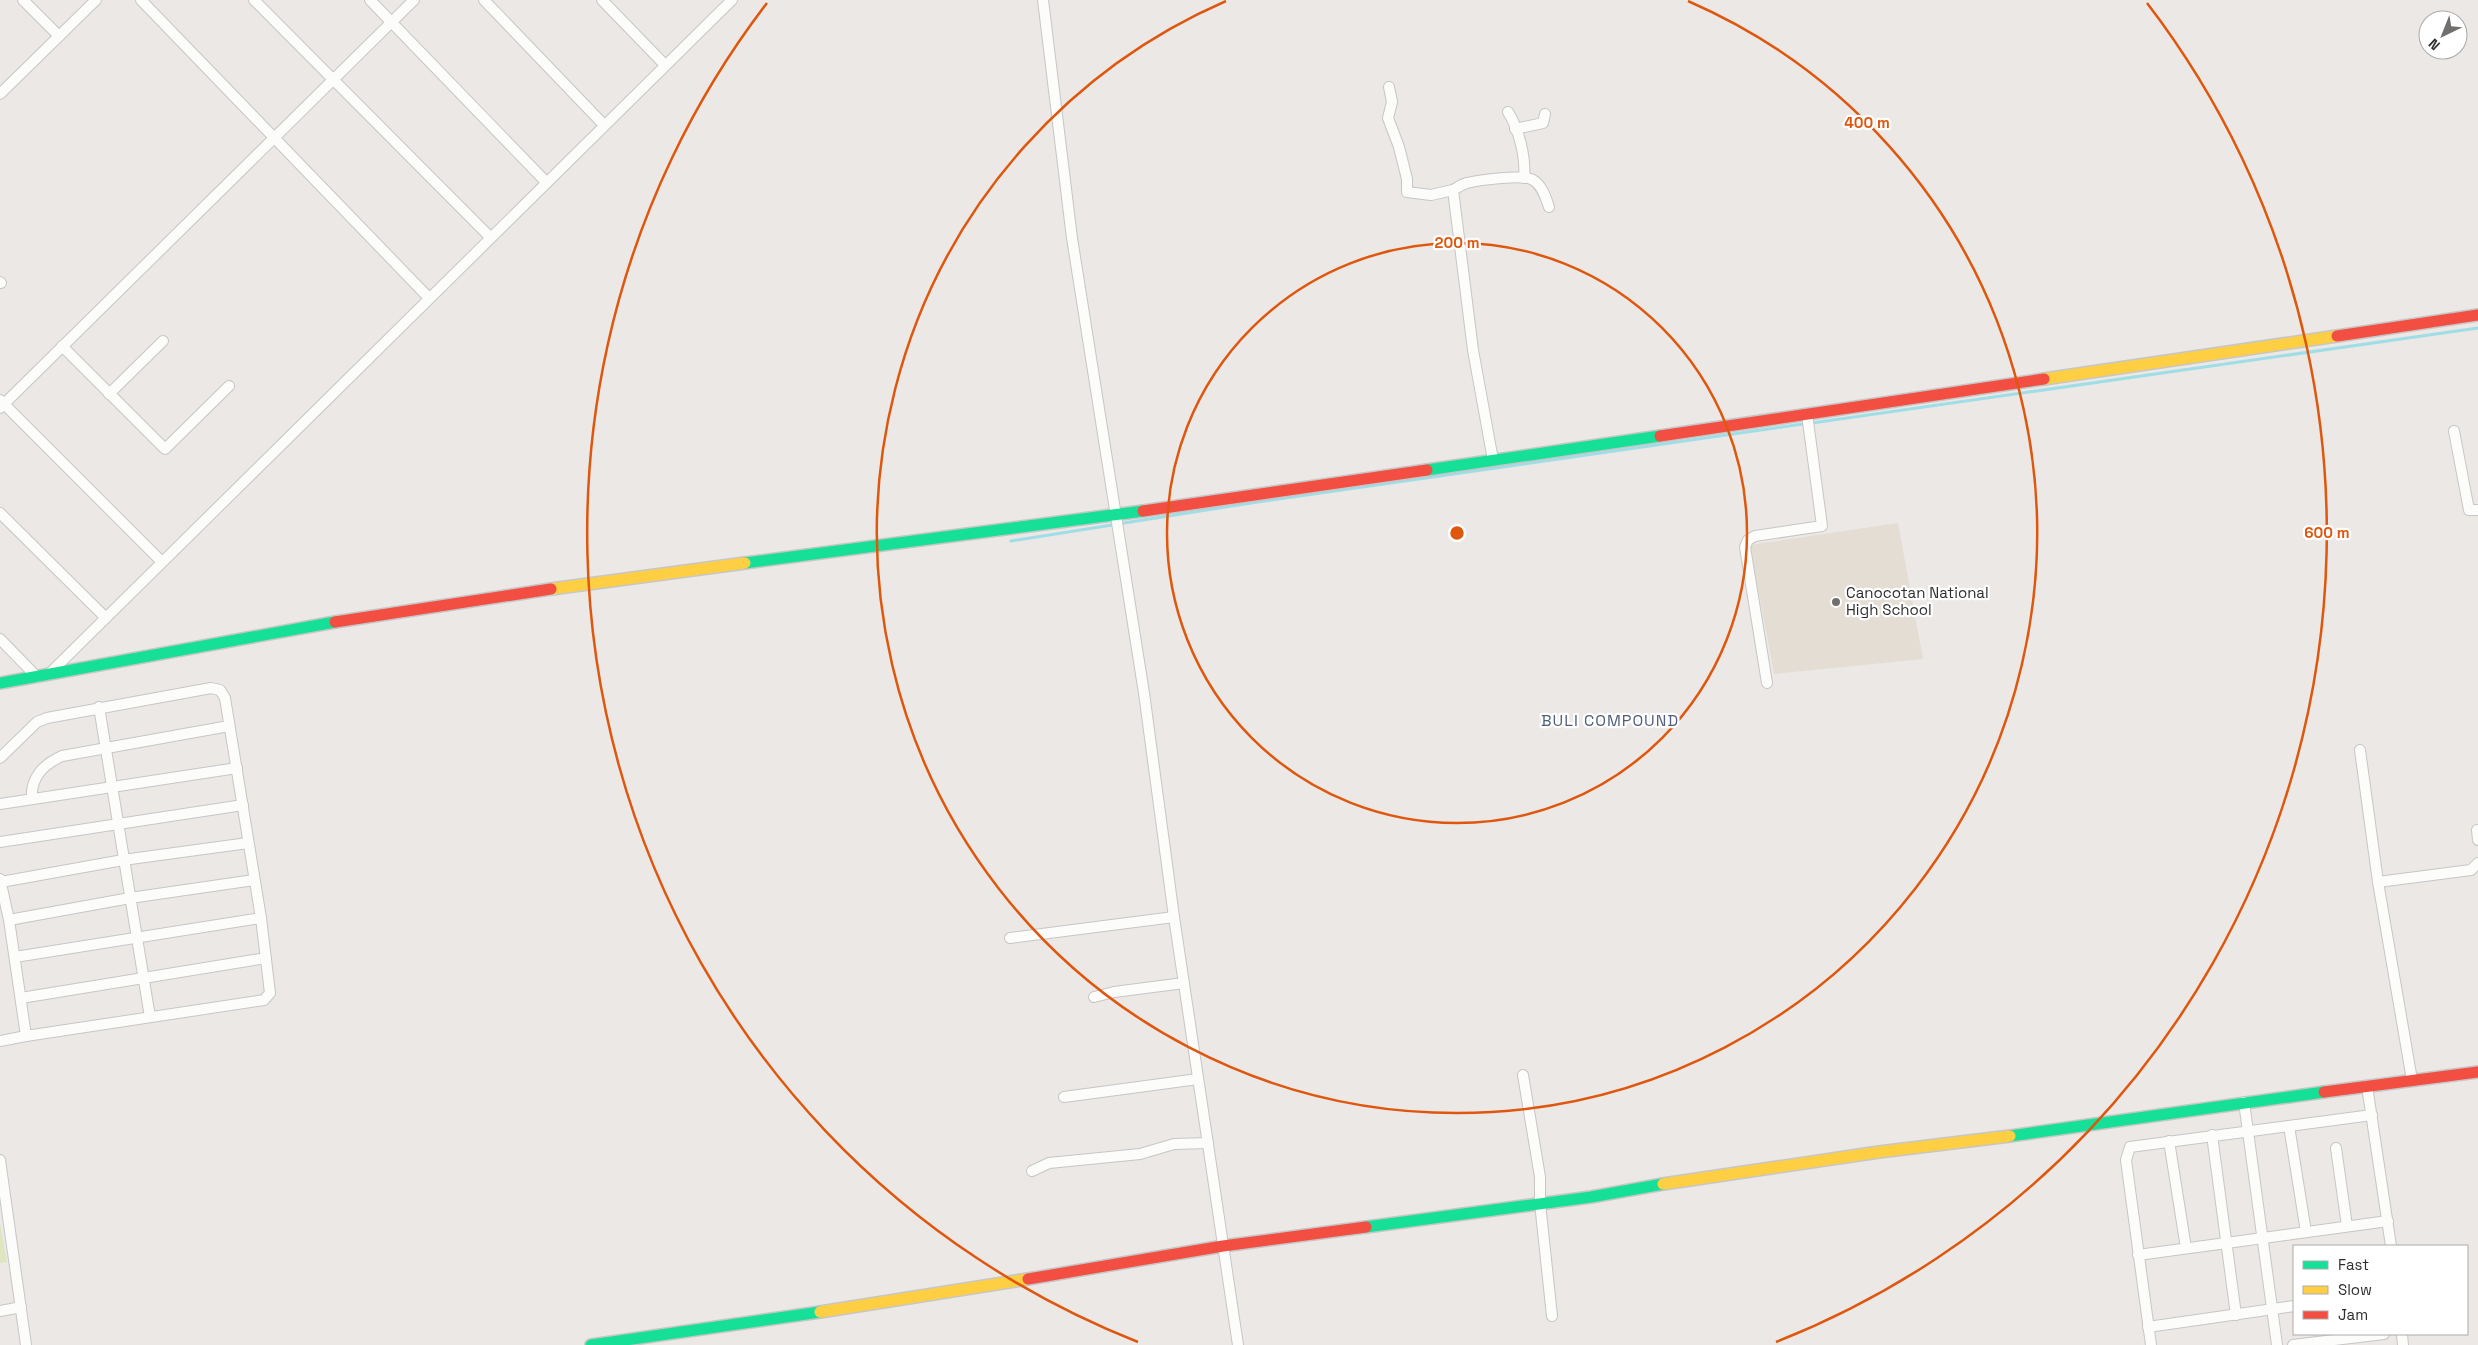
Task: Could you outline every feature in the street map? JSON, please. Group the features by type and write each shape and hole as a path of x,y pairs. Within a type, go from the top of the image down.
{"street":[{"path":"23,0 59,36"},
{"path":"0,94 96,0"},
{"path":"141,0 428,298"},
{"path":"254,0 490,237"},
{"path":"370,0 546,182"},
{"path":"162,562 1,404 414,0"},
{"path":"484,0 604,125"},
{"path":"602,0 665,65"},
{"path":"1042,0 1072,238 1144,694 1174,917 1238,1345"},
{"path":"43,676 106,618 730,1"},
{"path":"1389,87 1392,102 1388,118 1399,147 1407,179 1407,192 1431,196 1453,190 1465,183 1489,179 1524,178 1533,180 1540,187 1548,207"},
{"path":"1508,112 1515,129 1525,166 1524,178"},
{"path":"1515,129 1543,123 1544,114"},
{"path":"1453,190 1473,350 1492,460"},
{"path":"0,683 282,630 409,610 1117,514 2478,315"},
{"path":"109,394 163,341"},
{"path":"62,346 165,449 229,386"},
{"path":"1767,683 1745,547 1748,540 1755,536 1822,526 1807,414"},
{"path":"2454,431 2469,510 2478,510"},
{"path":"0,513 106,618"},
{"path":"0,639 43,676"},
{"path":"0,758 37,722 99,707 216,688 223,693 243,804 271,988 267,999 0,1041"},
{"path":"99,707 150,1017"},
{"path":"32,799 33,781 54,759 106,747 229,726"},
{"path":"2360,750 2378,882 2412,1080"},
{"path":"0,804 237,768"},
{"path":"0,842 243,804"},
{"path":"26,1036 9,920 0,880 123,860 248,843"},
{"path":"2378,882 2471,870 2478,863"},
{"path":"9,920 130,898 254,880"},
{"path":"1010,938 1174,917"},
{"path":"15,957 260,918"},
{"path":"20,998 266,958"},
{"path":"1094,997 1122,990 1184,983"},
{"path":"591,1345 936,1295 1224,1246 1540,1203 1879,1152 2104,1124 2244,1102 2478,1072"},
{"path":"1524,1074 1540,1177 1540,1203 1552,1316"},
{"path":"1064,1097 1198,1079"},
{"path":"2367,1086 2391,1245"},
{"path":"2244,1102 2277,1345"},
{"path":"2151,1345 2138,1255 2126,1155 2127,1150 2134,1145 2169,1140 2372,1115"},
{"path":"2289,1126 2306,1232"},
{"path":"2212,1135 2236,1314"},
{"path":"2169,1140 2186,1248"},
{"path":"1032,1171 1049,1163 1140,1154 1174,1144 1208,1143"},
{"path":"2336,1148 2347,1226"},
{"path":"0,1160 4,1215 26,1345"},
{"path":"2138,1255 2388,1221"},
{"path":"2148,1327 2293,1306"},
{"path":"0,1311 20,1308"},
{"path":"2293,1345 2364,1341 2381,1335"}],"shaded area":[{"name":"Canocotan National High School","path":"1898,523 1923,659 1774,674 1750,545"}],"green space":[{"path":"0,1224 7,1262 0,1263"}],"waterway":[{"path":"1812,423 2478,328"},
{"path":"1124,523 1803,424"},
{"path":"1011,541 1112,525"}],"traffic: fast":[{"path":"1427,470 1660,436"},
{"path":"745,563 1143,511"},
{"path":"0,683 335,622"},
{"path":"2010,1136 2324,1092"},
{"path":"1366,1227 1591,1197 1663,1184"},
{"path":"591,1345 820,1312"}],"traffic: slow":[{"path":"2044,379 2337,336"},
{"path":"551,589 745,563"},
{"path":"1663,1184 1879,1152 2010,1136"},
{"path":"820,1312 1028,1279"}],"traffic: jam":[{"path":"2337,336 2478,315"},
{"path":"1660,436 2044,379"},
{"path":"1143,511 1427,470"},
{"path":"335,622 551,589"},
{"path":"2324,1092 2478,1072"},
{"path":"1028,1279 1223,1246 1366,1227"}],"place":[{"name":"Canocotan National High School","path":"1836,602"}],"district":[{"name":"BULI COMPOUND","path":"1610,720"}]}
